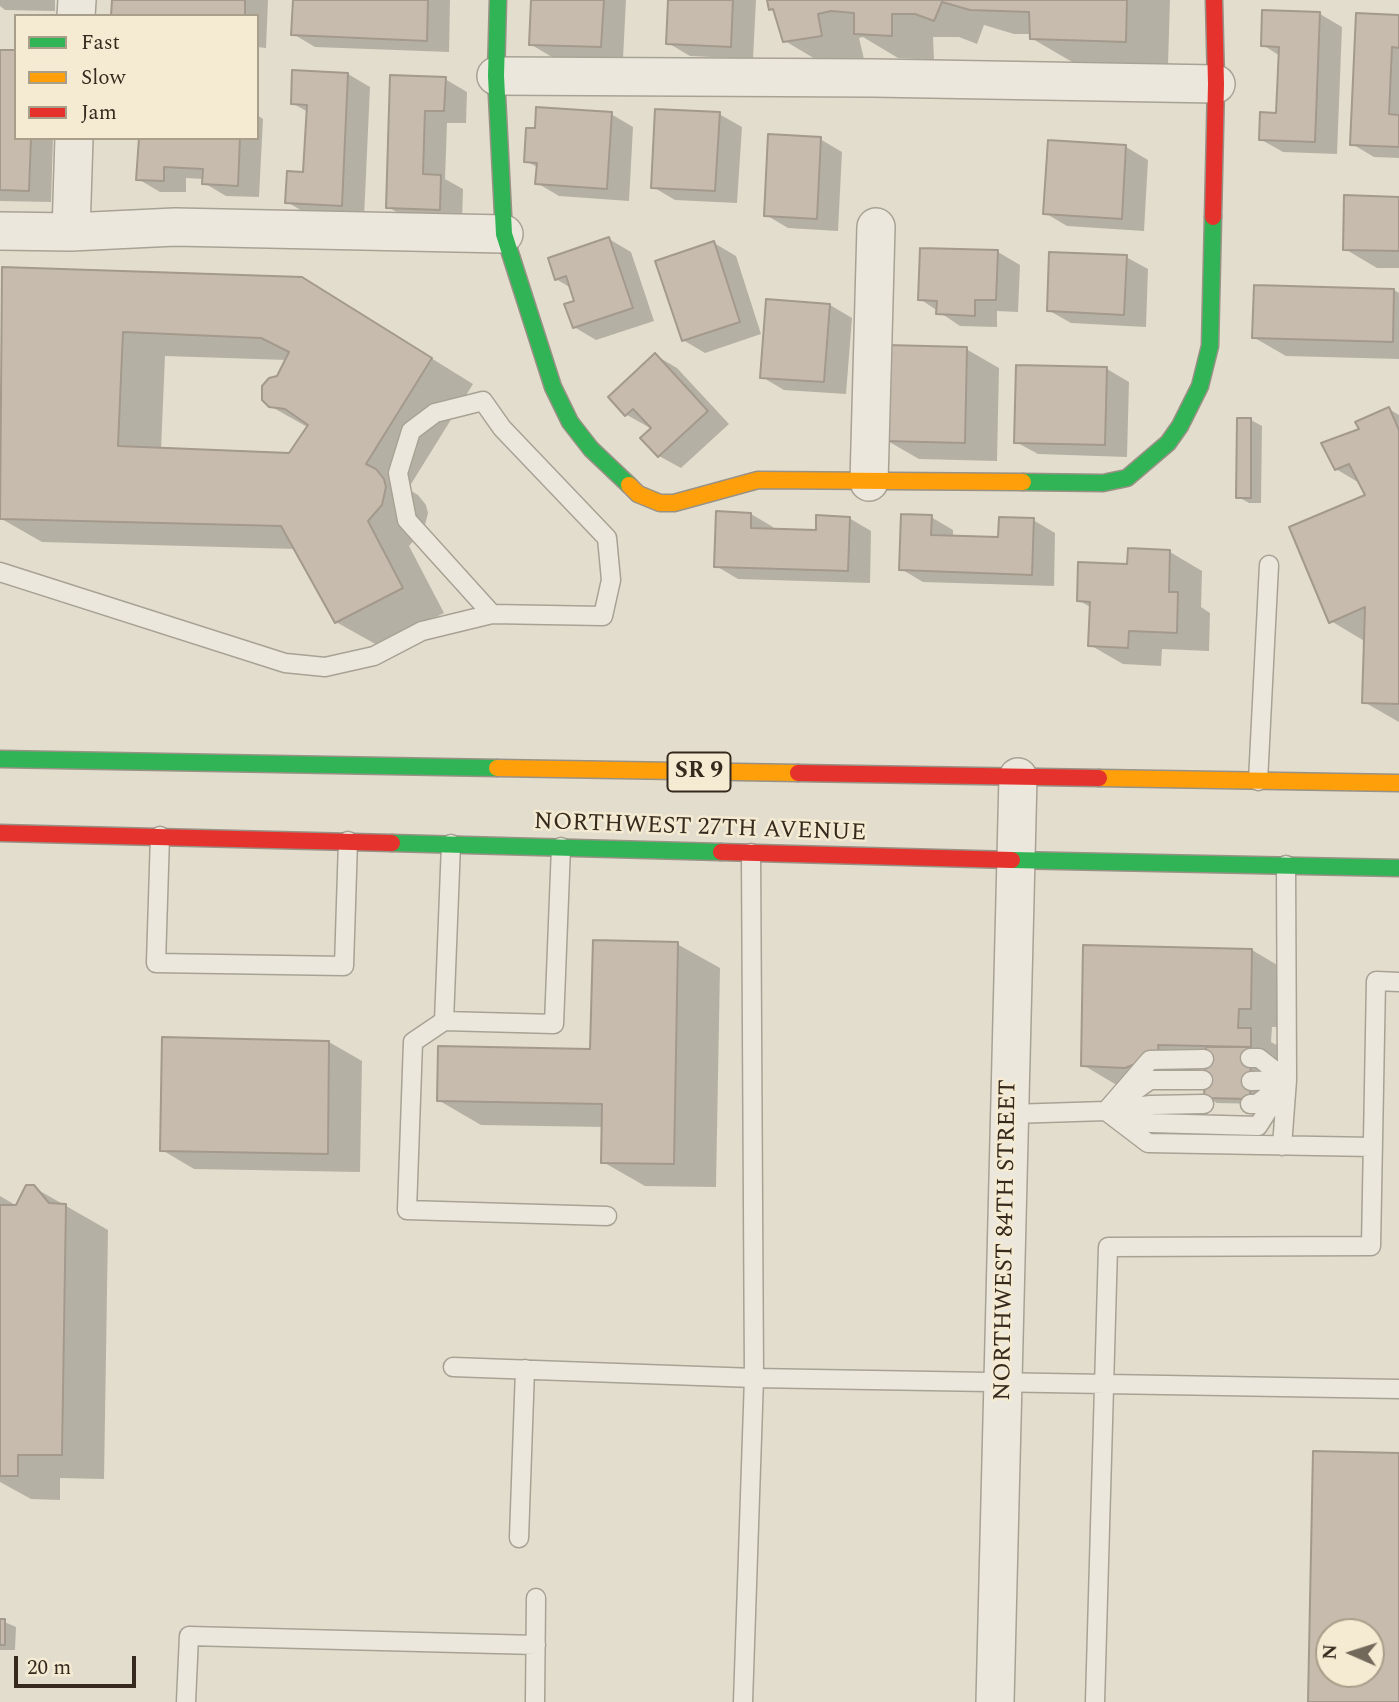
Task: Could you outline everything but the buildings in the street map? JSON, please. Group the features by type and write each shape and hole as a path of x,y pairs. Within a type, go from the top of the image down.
{"main road":[{"path":"498,0 496,76 504,234 553,387 570,422 591,449 638,494 660,503 674,503 758,480 1103,483 1126,478 1168,443 1180,426 1200,386 1210,346 1216,84 1214,0"},
{"name":"SR 9","path":"0,759 1399,783"},
{"name":"NORTHWEST 27TH AVENUE","path":"0,833 1016,860 1399,867"}],"street":[{"path":"496,76 1216,84"},
{"path":"71,232 74,140"},
{"path":"0,231 71,232 175,227 504,234"},
{"path":"869,482 876,227"},
{"name":"NORTHWEST 84TH STREET","path":"995,1702 1018,777"}],"lane":[{"path":"0,572 285,663 325,667 374,656 422,631 492,614 603,616 611,580 607,538 502,428 484,401 435,413 411,431 398,473 407,520 492,614"},
{"path":"1258,781 1269,565"},
{"path":"160,836 156,963 344,966 348,841"},
{"path":"444,1021 451,844"},
{"path":"561,847 554,1024 444,1021 413,1042 407,1210 607,1216"},
{"path":"743,1702 754,1378 751,853"},
{"path":"1282,1146 1287,1080 1286,865"},
{"path":"1095,1702 1108,1247 1370,1246 1376,981 1399,982"},
{"path":"1250,1058 1259,1058 1287,1080"},
{"path":"1105,1111 1150,1060 1204,1059"},
{"path":"1105,1111 1150,1080 1203,1080"},
{"path":"1251,1081 1287,1080"},
{"path":"1250,1104 1257,1104 1287,1080"},
{"path":"1105,1111 1151,1124 1258,1126 1287,1080"},
{"path":"1011,1114 1204,1104"},
{"path":"1105,1111 1148,1143 1373,1147"},
{"path":"453,1367 754,1378 1399,1389"},
{"path":"519,1538 525,1369"},
{"path":"535,1702 537,1598"},
{"path":"186,1702 189,1636 536,1645"}],"traffic: fast":[{"path":"498,0 496,76 504,234 553,387 570,422 591,449 629,485"},
{"path":"1023,482 1103,483 1127,478 1168,443 1180,426 1200,386 1210,346 1213,217"},
{"path":"0,759 497,768"},
{"path":"392,843 721,852"},
{"path":"1012,860 1399,868"}],"traffic: slow":[{"path":"629,485 638,494 660,503 674,503 758,480 1023,482"},
{"path":"497,768 798,773"},
{"path":"1099,778 1399,783"}],"traffic: jam":[{"path":"1213,217 1216,84 1214,0"},
{"path":"798,773 1099,778"},
{"path":"0,833 392,843"},
{"path":"721,852 1012,860"}]}
